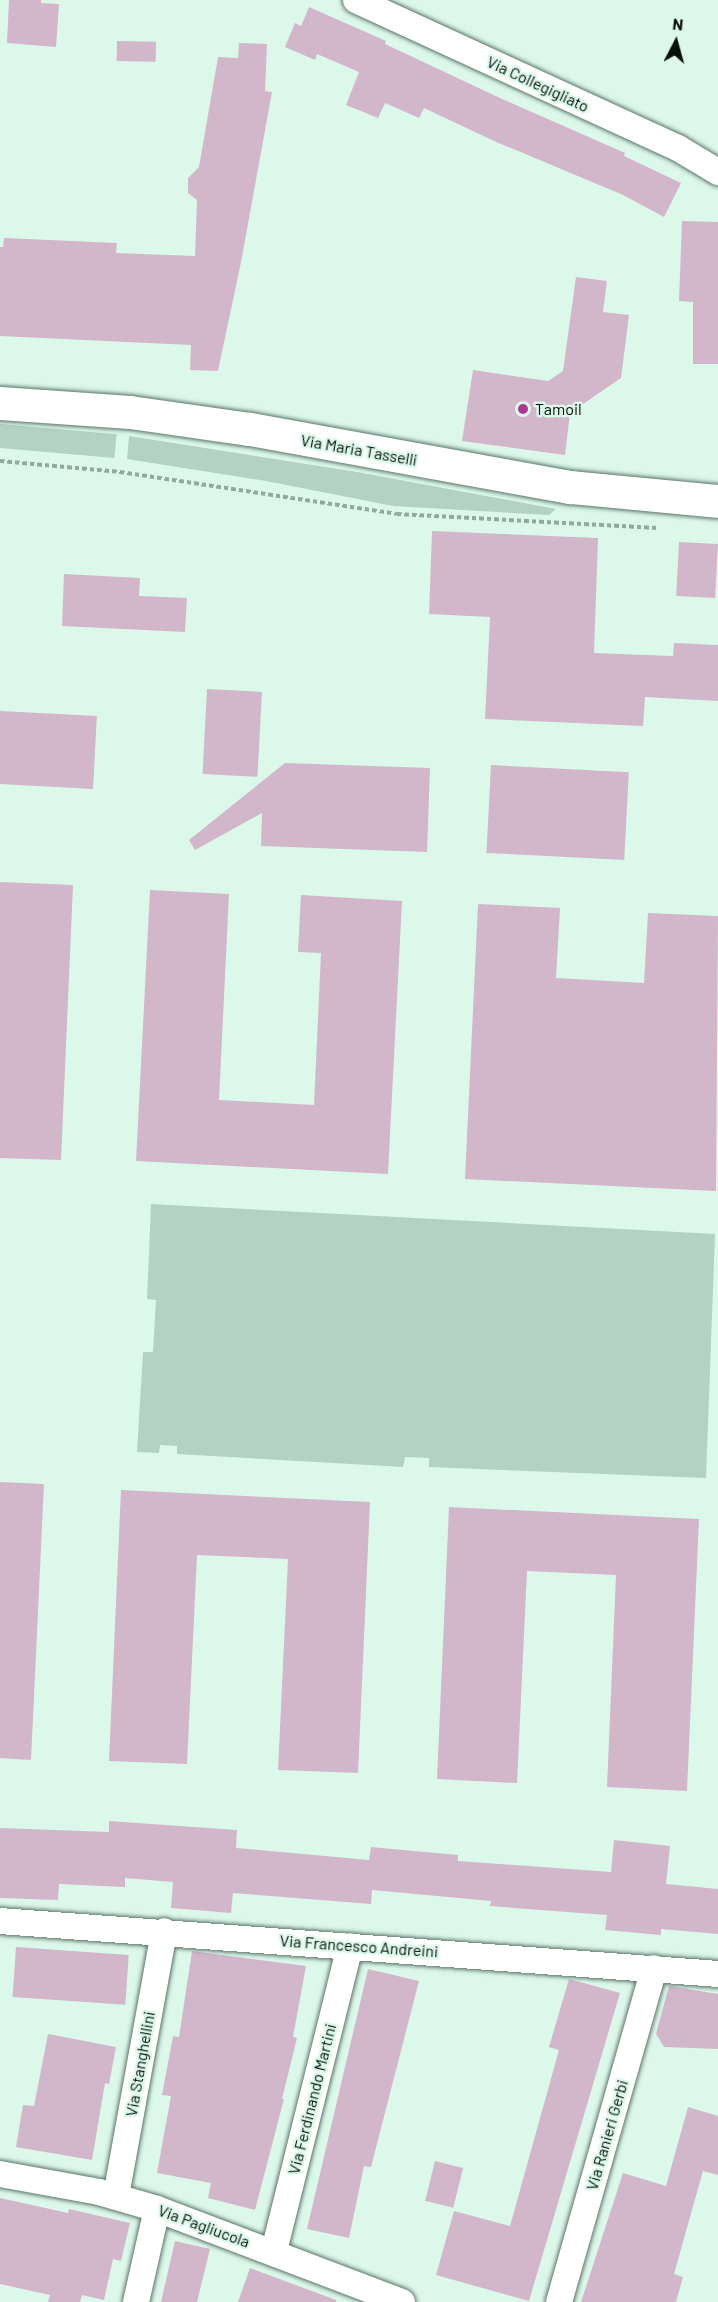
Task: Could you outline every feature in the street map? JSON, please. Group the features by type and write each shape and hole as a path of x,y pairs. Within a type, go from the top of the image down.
{"main road":[{"name":"Via Maria Tasselli","path":"0,403 130,412 250,429 570,487 718,501"}],"street":[{"name":"Via Collegigliato","path":"356,0 678,148 718,172"},
{"name":"Via Francesco Andreini","path":"0,1921 164,1931 718,1974"},
{"name":"Via Stanghellini","path":"116,2196 164,1931"},
{"name":"Via Ferdinando Martini","path":"274,2252 350,1946"},
{"name":"Via Ranieri Gerbi","path":"559,2302 654,1968"},
{"name":"Via Pagliucola","path":"0,2174 116,2196 157,2209 274,2252 369,2296 402,2302"},
{"path":"136,2302 157,2209"}],"path":[{"path":"0,461 120,472 397,514 661,528"}],"green space":[{"path":"0,424 117,434 114,458 0,448"},
{"path":"129,436 357,472 556,509 549,515 393,506 266,481 127,459"},
{"path":"151,1204 715,1234 706,1478 429,1467 429,1458 405,1457 403,1467 177,1454 177,1446 160,1445 159,1453 137,1452 143,1352 153,1352 156,1300 147,1299"}],"building":[{"path":"9,0 41,0 41,3 59,4 56,47 7,43"},
{"path":"309,7 386,41 385,44 500,98 625,153 624,156 681,183 664,217 623,195 494,141 424,108 419,118 385,103 378,118 346,105 359,72 317,54 315,60 285,47 295,23 301,26"},
{"path":"117,41 156,42 156,62 117,61"},
{"path":"239,43 267,44 265,91 272,92 241,262 218,371 190,370 191,345 0,336 0,247 3,247 4,238 117,243 116,253 195,256 197,200 188,193 188,178 199,167 218,57 238,58"},
{"path":"682,221 718,222 718,364 693,364 693,302 679,301"},
{"path":"576,277 607,281 603,312 629,315 621,378 570,413 565,455 462,441 473,370 548,381 563,371"},
{"path":"432,531 598,538 594,653 673,656 674,643 718,645 718,701 645,697 643,726 485,719 490,617 429,614"},
{"path":"679,542 718,544 715,598 676,596"},
{"path":"64,574 140,578 139,596 187,598 185,632 62,626"},
{"path":"207,689 262,692 257,777 203,774"},
{"path":"0,711 97,716 93,789 0,784"},
{"path":"285,763 430,768 427,852 261,846 262,813 195,850 189,840"},
{"path":"491,765 629,772 624,860 486,853"},
{"path":"0,882 73,885 61,1160 0,1158"},
{"path":"150,890 229,894 219,1100 314,1105 321,953 298,952 301,895 402,901 388,1174 136,1161"},
{"path":"478,904 560,908 556,978 644,983 648,913 718,916 716,1191 465,1179"},
{"path":"0,1482 44,1484 31,1760 0,1758"},
{"path":"121,1490 370,1502 358,1773 278,1770 288,1559 197,1555 187,1764 109,1761"},
{"path":"449,1507 699,1519 687,1791 607,1787 616,1575 527,1571 517,1783 437,1779"},
{"path":"109,1821 237,1830 236,1848 369,1860 371,1847 458,1855 458,1861 611,1872 614,1840 670,1846 666,1884 718,1889 718,1934 661,1929 661,1935 605,1930 607,1915 490,1906 491,1901 372,1890 371,1904 233,1893 231,1913 171,1908 173,1882 125,1878 125,1887 59,1884 58,1900 0,1898 0,1828 109,1832"},
{"path":"16,1947 129,1955 125,2005 13,1997"},
{"path":"192,1951 306,1966 293,2037 297,2038 282,2099 284,2099 255,2210 208,2198 211,2183 157,2173 171,2096 162,2095 173,2036 179,2037"},
{"path":"368,1969 419,1981 371,2167 364,2166 349,2238 307,2229"},
{"path":"569,1979 620,1993 529,2301 436,2275 454,2211 510,2226 559,2050 549,2047"},
{"path":"669,1986 718,1994 718,2049 664,2047 656,2034"},
{"path":"48,2034 116,2047 109,2084 105,2083 92,2160 16,2147 23,2105 34,2106"},
{"path":"688,2107 718,2116 718,2175 703,2171 674,2274 683,2277 676,2302 581,2302 623,2173 666,2186"},
{"path":"435,2161 463,2168 453,2208 425,2201"},
{"path":"0,2198 68,2213 69,2209 130,2223 121,2261 113,2259 104,2300 82,2295 80,2302 48,2302 50,2295 0,2284"},
{"path":"175,2241 210,2249 197,2302 161,2302"},
{"path":"250,2268 336,2300 336,2302 238,2302"}],"place":[{"name":"Tamoil","path":"523,409"}]}
